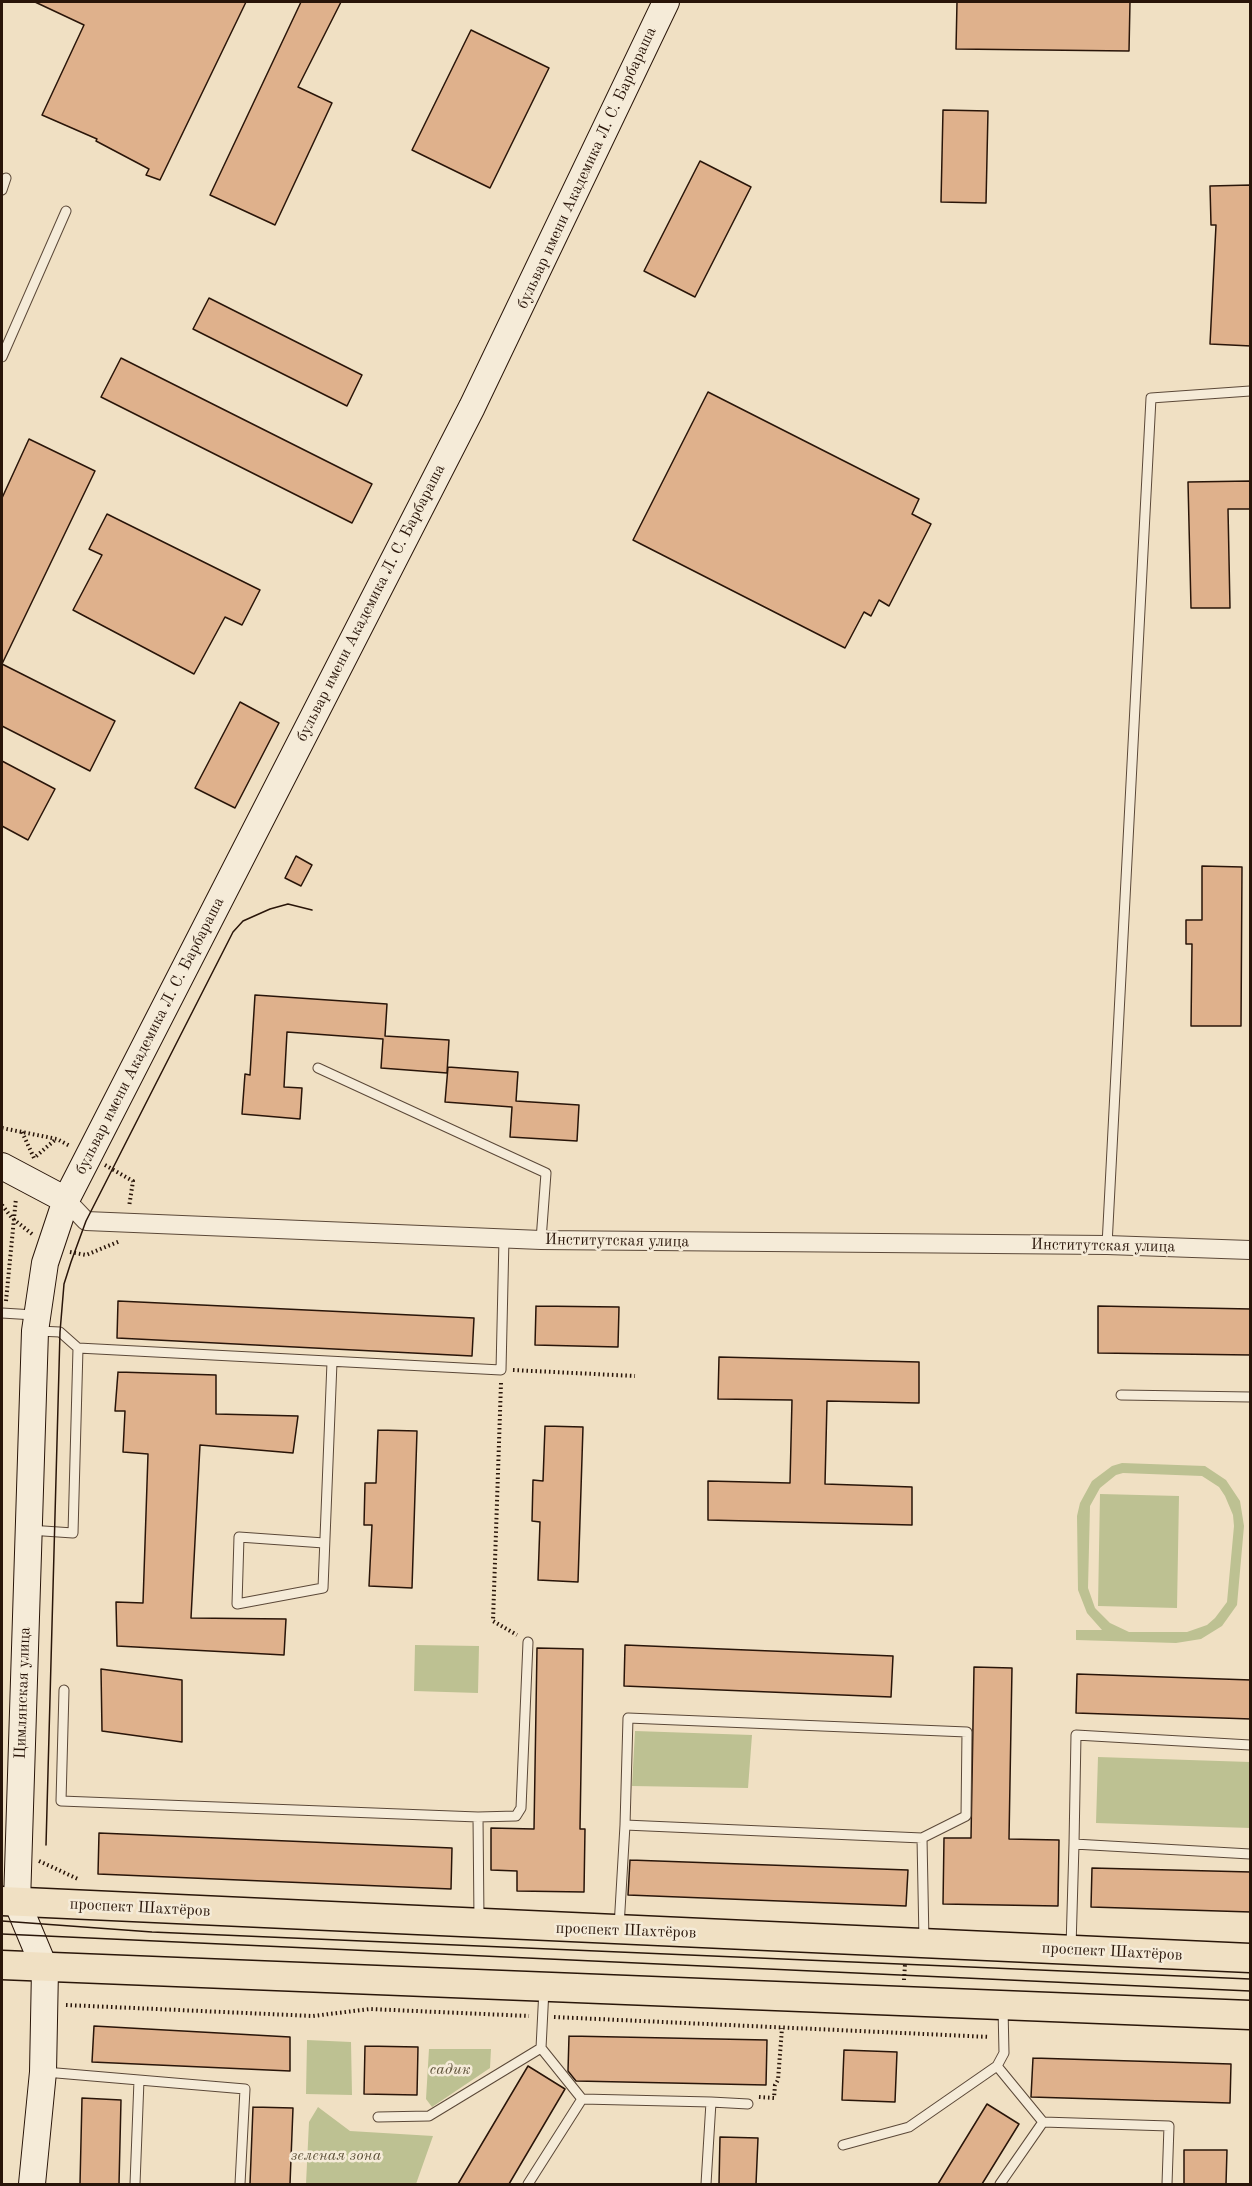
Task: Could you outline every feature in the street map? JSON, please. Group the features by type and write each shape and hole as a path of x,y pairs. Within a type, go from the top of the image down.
{"main road":[{"name":"проспект Шахтёров","path":"9,1902 479,1925 1251,1958"},
{"path":"2,1965 45,1969 545,1986 1251,2015"}],"street":[{"name":"бульвар имени Академика Л. С. Барбараша","path":"66,1200 472,407 666,2"},
{"name":"Институтская улица","path":"19,1167 66,1200 86,1221 541,1240 1107,1245 1251,1250"},
{"name":"Цимлянская улица","path":"32,2184 43,2072 45,1969 9,1902 29,1530 36,1323 45,1263 66,1200"}],"lane":[{"path":"2,190 6,178"},
{"path":"2,357 66,211"},
{"path":"1107,1245 1151,398 1251,391"},
{"path":"318,1068 546,1173 541,1240"},
{"path":"3,1313 60,1332 78,1348 501,1370 504,1238"},
{"path":"29,1530 73,1533 78,1348"},
{"path":"324,1543 239,1536 237,1604 323,1588 332,1362"},
{"path":"1121,1395 1251,1397"},
{"path":"63,1690 62,1801 478,1817 516,1816 520,1808 528,1642"},
{"path":"619,1930 628,1718 967,1732 966,1816 922,1838 625,1825"},
{"path":"1071,1950 1076,1735 1251,1745"},
{"path":"478,1817 479,1925"},
{"path":"922,1838 924,1943"},
{"path":"1074,1844 1251,1854"},
{"path":"545,1986 541,2048 582,2098 748,2104"},
{"path":"843,2145 909,2127 997,2066 1004,2053 1003,2005"},
{"path":"378,2117 429,2116 541,2048"},
{"path":"997,2066 1043,2122 1169,2126 1167,2184"},
{"path":"43,2072 245,2089 240,2184"},
{"path":"135,2184 138,2080"},
{"path":"528,2184 582,2098"},
{"path":"706,2184 711,2102"},
{"path":"1000,2184 1043,2122"}],"path":[{"path":"3,1313 22,1132"},
{"path":"19,1167 57,1139"},
{"path":"528,1642 493,1621 501,1370 635,1376"},
{"path":"748,2104 749,2096 774,2098 775,2085 778,2080 782,2028"}],"green space":[{"path":"1122,1463 1205,1466 1226,1480 1240,1501 1244,1526 1237,1605 1222,1626 1201,1639 1176,1643 1076,1640 1076,1630 1102,1630 1087,1613 1078,1590 1077,1516 1080,1503 1092,1481 1112,1466","holes":["1123,1473 1202,1476 1219,1487 1233,1515 1227,1602 1207,1625 1187,1632 1129,1632 1110,1623 1095,1608 1088,1588 1090,1506 1100,1488 1116,1475"]},
{"path":"1100,1494 1179,1496 1177,1608 1098,1606"},
{"path":"415,1645 479,1646 478,1693 414,1691"},
{"path":"635,1731 752,1735 748,1788 632,1786"},
{"path":"1098,1757 1250,1762 1250,1828 1096,1823"},
{"path":"307,2040 351,2042 352,2095 306,2094"},
{"name":"садик","path":"429,2049 491,2049 490,2068 432,2107 426,2099"},
{"name":"зеленая зона","path":"318,2107 350,2131 433,2136 416,2184 306,2184 309,2122"}],"building":[{"path":"35,2 246,2 160,180 146,175 149,169 96,141 97,139 42,115 84,25"},
{"path":"301,2 341,2 298,87 332,103 275,225 210,195"},
{"path":"957,2 1130,2 1129,51 956,49"},
{"path":"471,30 549,68 490,188 412,150"},
{"path":"943,110 988,111 986,203 941,202"},
{"path":"700,161 751,187 695,297 644,271"},
{"path":"1251,185 1251,346 1210,344 1216,225 1211,225 1210,186"},
{"path":"209,298 362,375 347,406 193,329"},
{"path":"121,358 372,484 352,523 101,397"},
{"path":"708,392 919,499 912,514 931,524 889,606 879,600 871,616 864,612 845,648 633,540"},
{"path":"29,439 95,471 2,664 2,498"},
{"path":"1251,481 1251,509 1228,509 1230,608 1191,608 1188,482"},
{"path":"107,514 260,590 242,625 225,617 194,674 73,610 102,555 89,549"},
{"path":"2,664 115,721 90,771 2,726"},
{"path":"240,702 279,723 235,808 195,788"},
{"path":"2,761 55,789 28,840 2,826"},
{"path":"296,856 312,865 301,886 285,878"},
{"path":"1202,866 1242,867 1241,1026 1191,1026 1192,944 1186,944 1186,920 1202,920"},
{"path":"255,995 387,1004 385,1036 449,1040 447,1073 381,1068 383,1039 287,1032 284,1087 302,1088 300,1119 242,1114 245,1074 250,1075"},
{"path":"448,1067 518,1072 516,1101 579,1105 577,1141 510,1137 512,1107 445,1102"},
{"path":"118,1301 474,1318 472,1356 117,1338"},
{"path":"536,1306 619,1307 618,1347 535,1345"},
{"path":"1098,1306 1251,1309 1251,1355 1098,1353"},
{"path":"719,1357 919,1362 919,1403 827,1401 825,1484 912,1487 912,1525 708,1520 708,1481 790,1483 792,1400 718,1399"},
{"path":"118,1372 216,1375 216,1414 298,1416 293,1453 200,1445 191,1618 286,1619 284,1655 117,1646 116,1602 143,1603 148,1454 123,1452 125,1411 115,1411"},
{"path":"545,1426 583,1427 578,1582 538,1580 540,1522 532,1521 533,1480 543,1481"},
{"path":"378,1430 417,1431 412,1588 369,1586 372,1525 364,1525 365,1483 376,1483"},
{"path":"625,1645 893,1656 891,1697 624,1686"},
{"path":"537,1648 583,1649 580,1829 585,1829 584,1892 517,1891 517,1871 491,1870 491,1828 534,1829"},
{"path":"974,1667 1012,1668 1009,1839 1059,1840 1058,1906 943,1904 944,1838 971,1838"},
{"path":"101,1669 182,1680 182,1742 102,1731"},
{"path":"1077,1674 1251,1680 1251,1719 1076,1713"},
{"path":"99,1833 452,1848 451,1889 98,1874"},
{"path":"630,1860 908,1870 906,1906 628,1895"},
{"path":"1092,1868 1251,1872 1251,1912 1091,1907"},
{"path":"94,2026 290,2037 290,2071 92,2062"},
{"path":"569,2036 767,2040 766,2085 576,2081 568,2071"},
{"path":"365,2046 418,2047 417,2095 364,2094"},
{"path":"844,2050 897,2052 895,2102 842,2100"},
{"path":"1033,2058 1231,2064 1230,2103 1031,2097"},
{"path":"528,2066 565,2089 509,2184 458,2184"},
{"path":"82,2098 121,2100 119,2184 80,2184"},
{"path":"987,2104 1019,2124 982,2184 938,2184"},
{"path":"253,2107 293,2108 290,2184 250,2184"},
{"path":"720,2137 758,2138 756,2184 719,2184"},
{"path":"1184,2150 1227,2150 1226,2184 1184,2184"}],"tram line":[{"path":"46,1845 60,1332 64,1284 86,1221 233,932 243,921 270,909 288,904 312,910"},
{"path":"2,1921 152,1932 1250,1979"},
{"path":"2,1934 1250,1991"}]}
